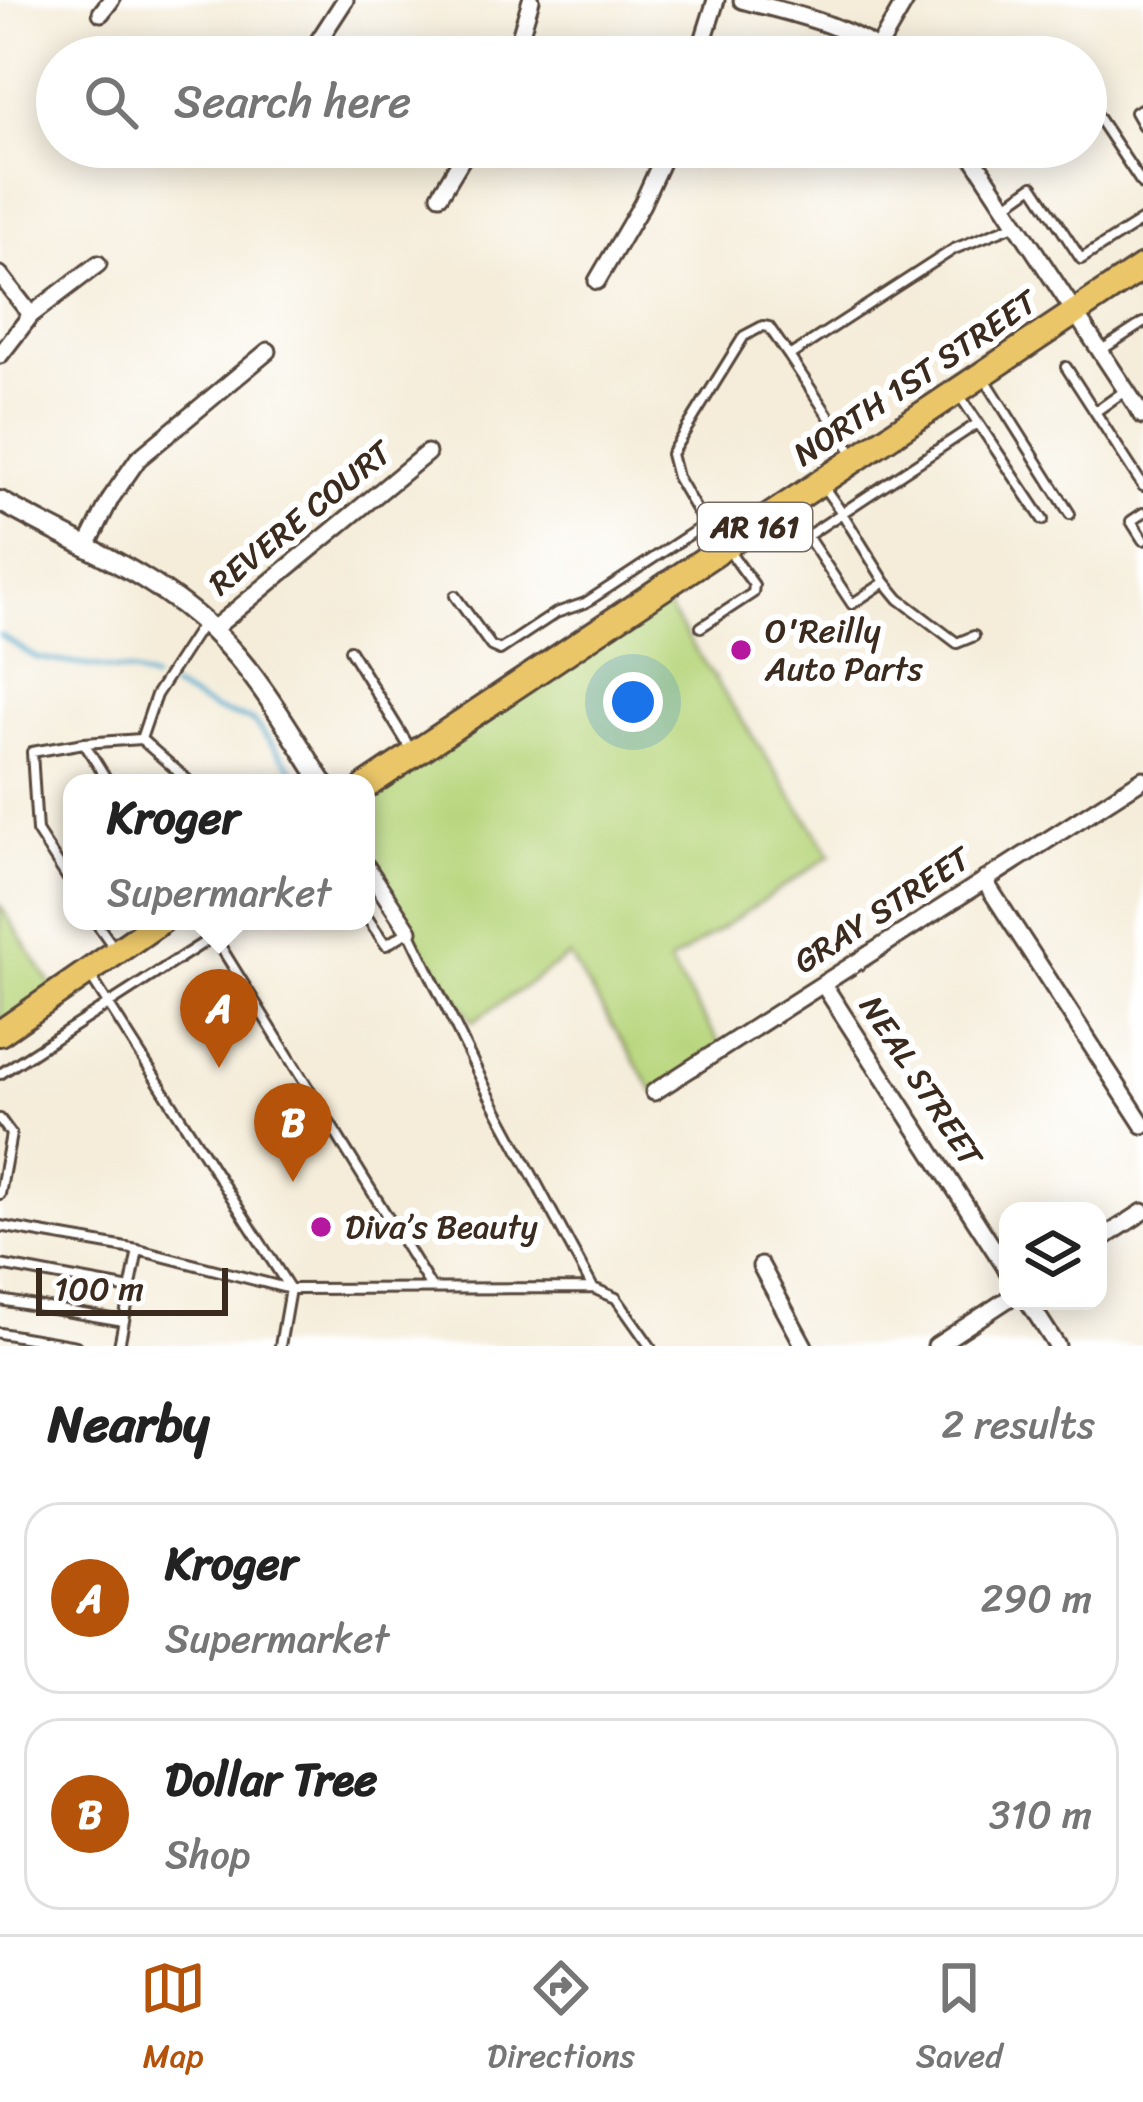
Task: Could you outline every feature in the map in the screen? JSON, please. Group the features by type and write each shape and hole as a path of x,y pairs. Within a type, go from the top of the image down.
{"main road":[{"name":"NORTH 1ST STREET","path":"375,780 1143,267"},
{"path":"0,1033 148,930"}],"street":[{"path":"322,36 345,0"},
{"path":"520,36 531,0"},
{"path":"705,36 716,0"},
{"path":"742,0 822,22 850,36"},
{"path":"891,36 906,0"},
{"path":"440,196 457,168"},
{"path":"597,281 658,168"},
{"path":"980,168 1143,416"},
{"path":"0,355 32,315 98,264"},
{"path":"0,275 32,315"},
{"path":"86,548 111,498 138,459 268,351"},
{"name":"REVERE COURT","path":"208,626 427,453"},
{"path":"0,501 166,594 208,626 264,692 317,774"},
{"name":"GRAY STREET","path":"655,1092 1143,779"},
{"path":"375,880 409,931"},
{"path":"983,880 1143,1125"},
{"name":"NEAL STREET","path":"823,984 999,1257"},
{"path":"1107,1235 1143,1212"},
{"path":"760,1265 804,1346"},
{"path":"936,1346 999,1305"},
{"path":"1034,1310 1058,1346"}],"lane":[{"path":"1143,108 1135,112 1143,126"},
{"path":"1107,131 1143,185"},
{"path":"1004,206 1033,186 1081,259 1143,220"},
{"path":"789,356 954,250 1017,224"},
{"path":"1100,351 1143,323"},
{"path":"701,628 752,593 754,585 704,525 677,477 670,454 744,336 769,327 856,457"},
{"path":"1066,367 1143,486"},
{"path":"981,373 1070,514"},
{"path":"955,390 1043,520"},
{"path":"1095,412 1126,390"},
{"path":"885,582 852,604 807,536 978,423"},
{"path":"820,482 899,598 957,643 974,636"},
{"path":"1143,513 1131,521 1143,540"},
{"path":"455,596 491,646 500,650 556,613 585,603 704,525"},
{"path":"585,603 603,629"},
{"path":"141,739 156,695 208,626"},
{"path":"350,650 414,754"},
{"path":"63,871 37,831 32,752 141,739 181,774"},
{"path":"84,743 103,774"},
{"path":"375,929 386,945 409,931 489,1095 593,1288"},
{"path":"101,930 116,951"},
{"path":"210,930 432,1289"},
{"path":"0,1074 214,936"},
{"path":"86,971 290,1289 280,1346"},
{"path":"0,1120 11,1134 0,1194"},
{"path":"0,1226 138,1250 290,1289 593,1288 616,1298 650,1346"},
{"path":"119,1346 138,1250"},
{"path":"0,1265 130,1288"},
{"path":"0,1300 124,1321"},
{"path":"0,1333 76,1346"}],"green space":[{"path":"658,593 831,855 669,963 723,1048 654,1092 569,956 473,1022 375,879 375,780"},
{"path":"0,905 56,992 0,1033"}],"waterway":[{"path":"0,635 36,658 132,672 153,680"},
{"path":"171,687 216,710 253,721 297,774"}],"place":[{"name":"O'Reilly Auto Parts","path":"741,650"},
{"name":"Kroger","path":"219,1068"},
{"name":"Dollar Tree","path":"293,1182"},
{"name":"Diva’s Beauty","path":"321,1227"}]}
